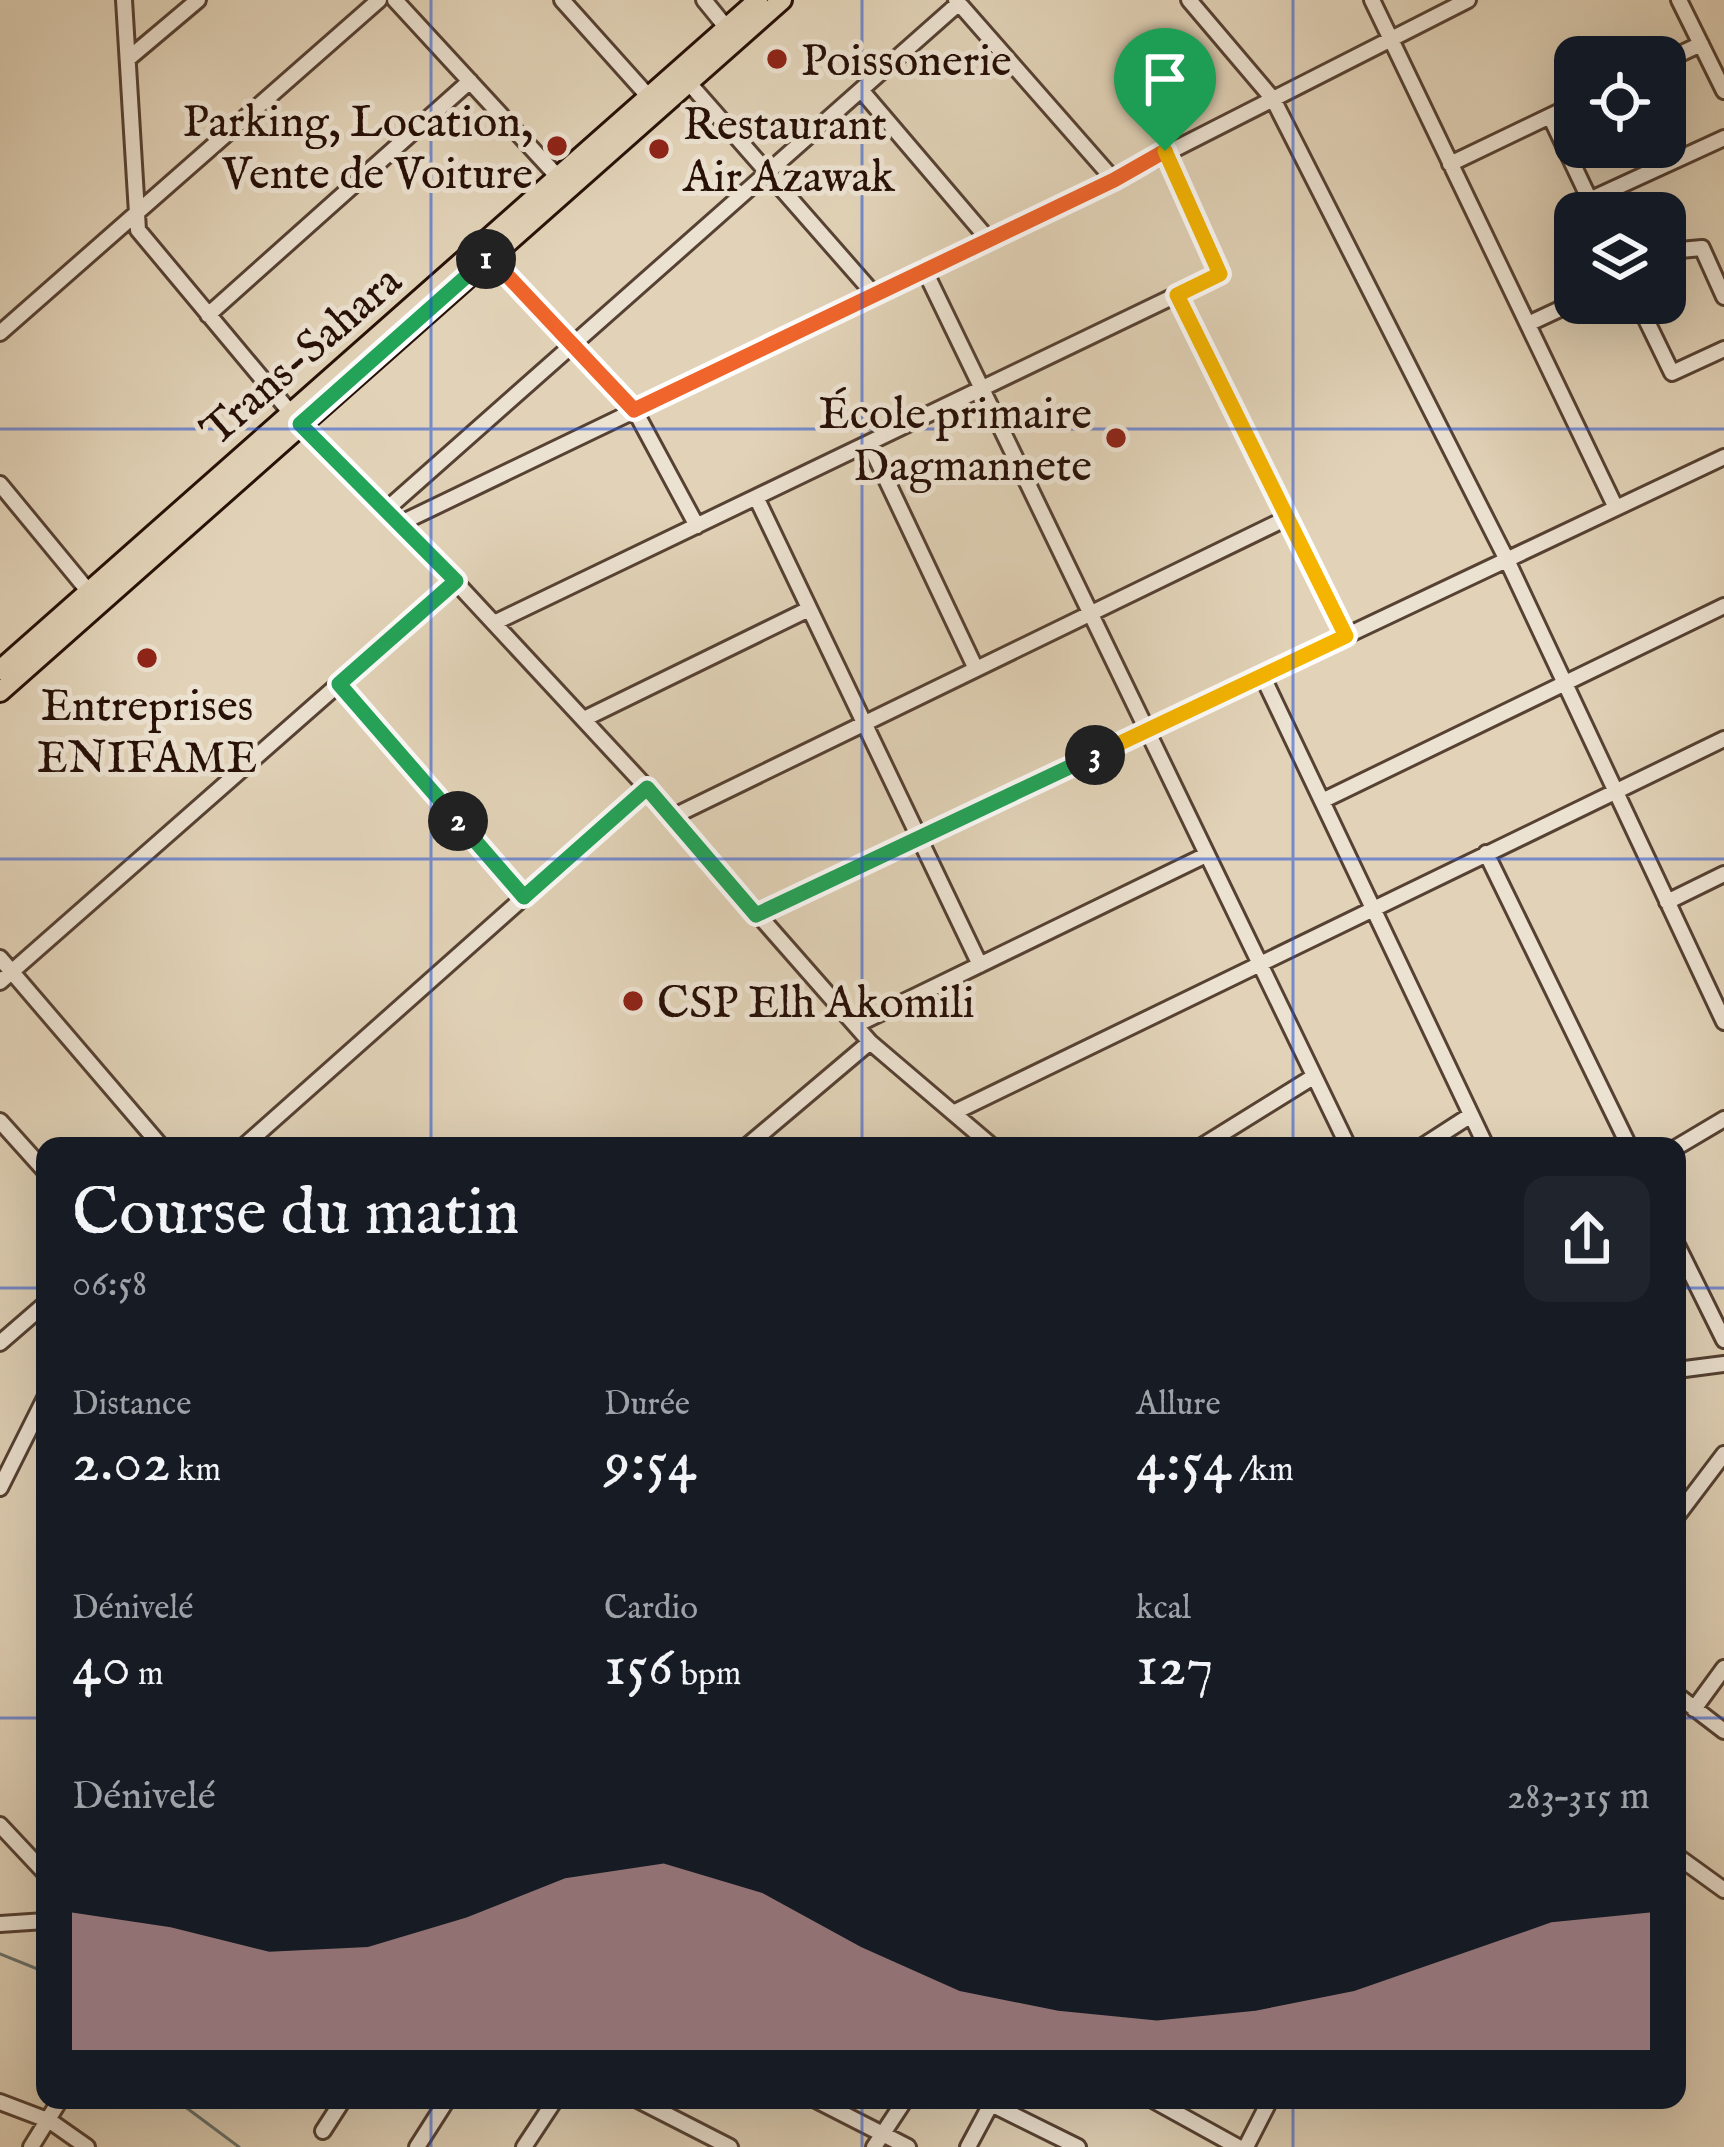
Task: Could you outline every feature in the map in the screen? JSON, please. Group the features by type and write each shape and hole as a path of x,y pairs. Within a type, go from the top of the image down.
{"main road":[{"name":"Trans-Sahara","path":"0,670 688,83 758,0"},
{"name":"Trans-Sahara","path":"0,692 558,177 649,97 782,0"}],"street":[{"path":"124,0 138,230 296,418 584,719 870,1042 981,1137"},
{"path":"128,58 198,0"},
{"path":"2,328 379,0"},
{"path":"395,0 558,177"},
{"path":"562,0 649,97"},
{"path":"704,0 732,34"},
{"path":"1189,0 1273,99 1507,560 1724,1022"},
{"path":"1372,0 1616,508"},
{"path":"401,523 1114,180 1468,0"},
{"path":"1678,0 1724,91"},
{"path":"387,509 957,2 1114,180"},
{"path":"1686,52 1701,44"},
{"path":"208,315 470,81"},
{"path":"688,83 873,293"},
{"path":"861,90 988,239"},
{"path":"1450,164 1554,114"},
{"path":"1550,116 1586,192"},
{"path":"1620,192 1724,137"},
{"path":"494,623 1220,274 1165,151"},
{"path":"1686,249 1702,248 1724,297"},
{"path":"489,256 634,410 697,526"},
{"path":"924,269 1343,1137"},
{"path":"1177,295 1346,636"},
{"path":"1528,324 1554,312"},
{"path":"1649,324 1672,373 1724,350"},
{"path":"869,443 976,669"},
{"path":"756,915 1724,457"},
{"path":"2,490 89,592"},
{"path":"755,497 980,965"},
{"path":"672,817 1287,518"},
{"path":"6,977 456,581"},
{"path":"1322,801 1724,606"},
{"path":"584,719 809,610"},
{"path":"1262,676 1482,1137"},
{"path":"339,684 524,897"},
{"path":"953,1113 1724,739"},
{"path":"254,1137 647,788"},
{"path":"1486,853 1625,1137"},
{"path":"856,1025 1206,854"},
{"path":"1667,902 1724,874"},
{"path":"0,958 6,977 153,1137"},
{"path":"757,1137 870,1042"},
{"path":"1216,1137 1312,1076"},
{"path":"1437,1137 1471,1115"},
{"path":"1686,1142 1724,1119"},
{"path":"0,1121 36,1161"},
{"path":"763,1132 768,1137"},
{"path":"1686,1263 1724,1340"},
{"path":"0,1343 36,1312"},
{"path":"1686,1369 1724,1364"},
{"path":"0,1488 36,1416"},
{"path":"1686,1504 1724,1454"},
{"path":"1694,1709 1724,1668"},
{"path":"1686,1702 1724,1732"},
{"path":"0,1825 36,1863"},
{"path":"1686,1863 1724,1890"},
{"path":"0,1924 36,1922"},
{"path":"0,2102 50,2121 87,2147"},
{"path":"31,2147 56,2109"},
{"path":"323,2131 337,2109"},
{"path":"417,2147 441,2109"},
{"path":"524,2147 549,2109"},
{"path":"656,2109 730,2147"},
{"path":"830,2109 878,2141 908,2147"},
{"path":"878,2141 899,2109"},
{"path":"968,2147 984,2109"},
{"path":"999,2109 1055,2142 1078,2147"},
{"path":"1170,2109 1242,2147 1265,2109"}],"waterway":[{"path":"0,1954 36,1968"},
{"path":"188,2109 239,2147"}],"place":[{"name":"Poissonerie","path":"777,59"},
{"name":"Parking, Location, Vente de Voiture","path":"557,146"},
{"name":"Restaurant Air Azawak","path":"659,149"},
{"name":"École primaire Dagmannete","path":"1116,438"},
{"name":"Entreprises ENIFAME","path":"147,658"},
{"name":"CSP Elh Akomili","path":"633,1001"}],"route":[{"path":"1165,151 1220,274 1177,295 1346,636 756,915 647,788 524,897 339,684 456,581 300,424 489,256 634,410 1114,180 1165,151"}]}
